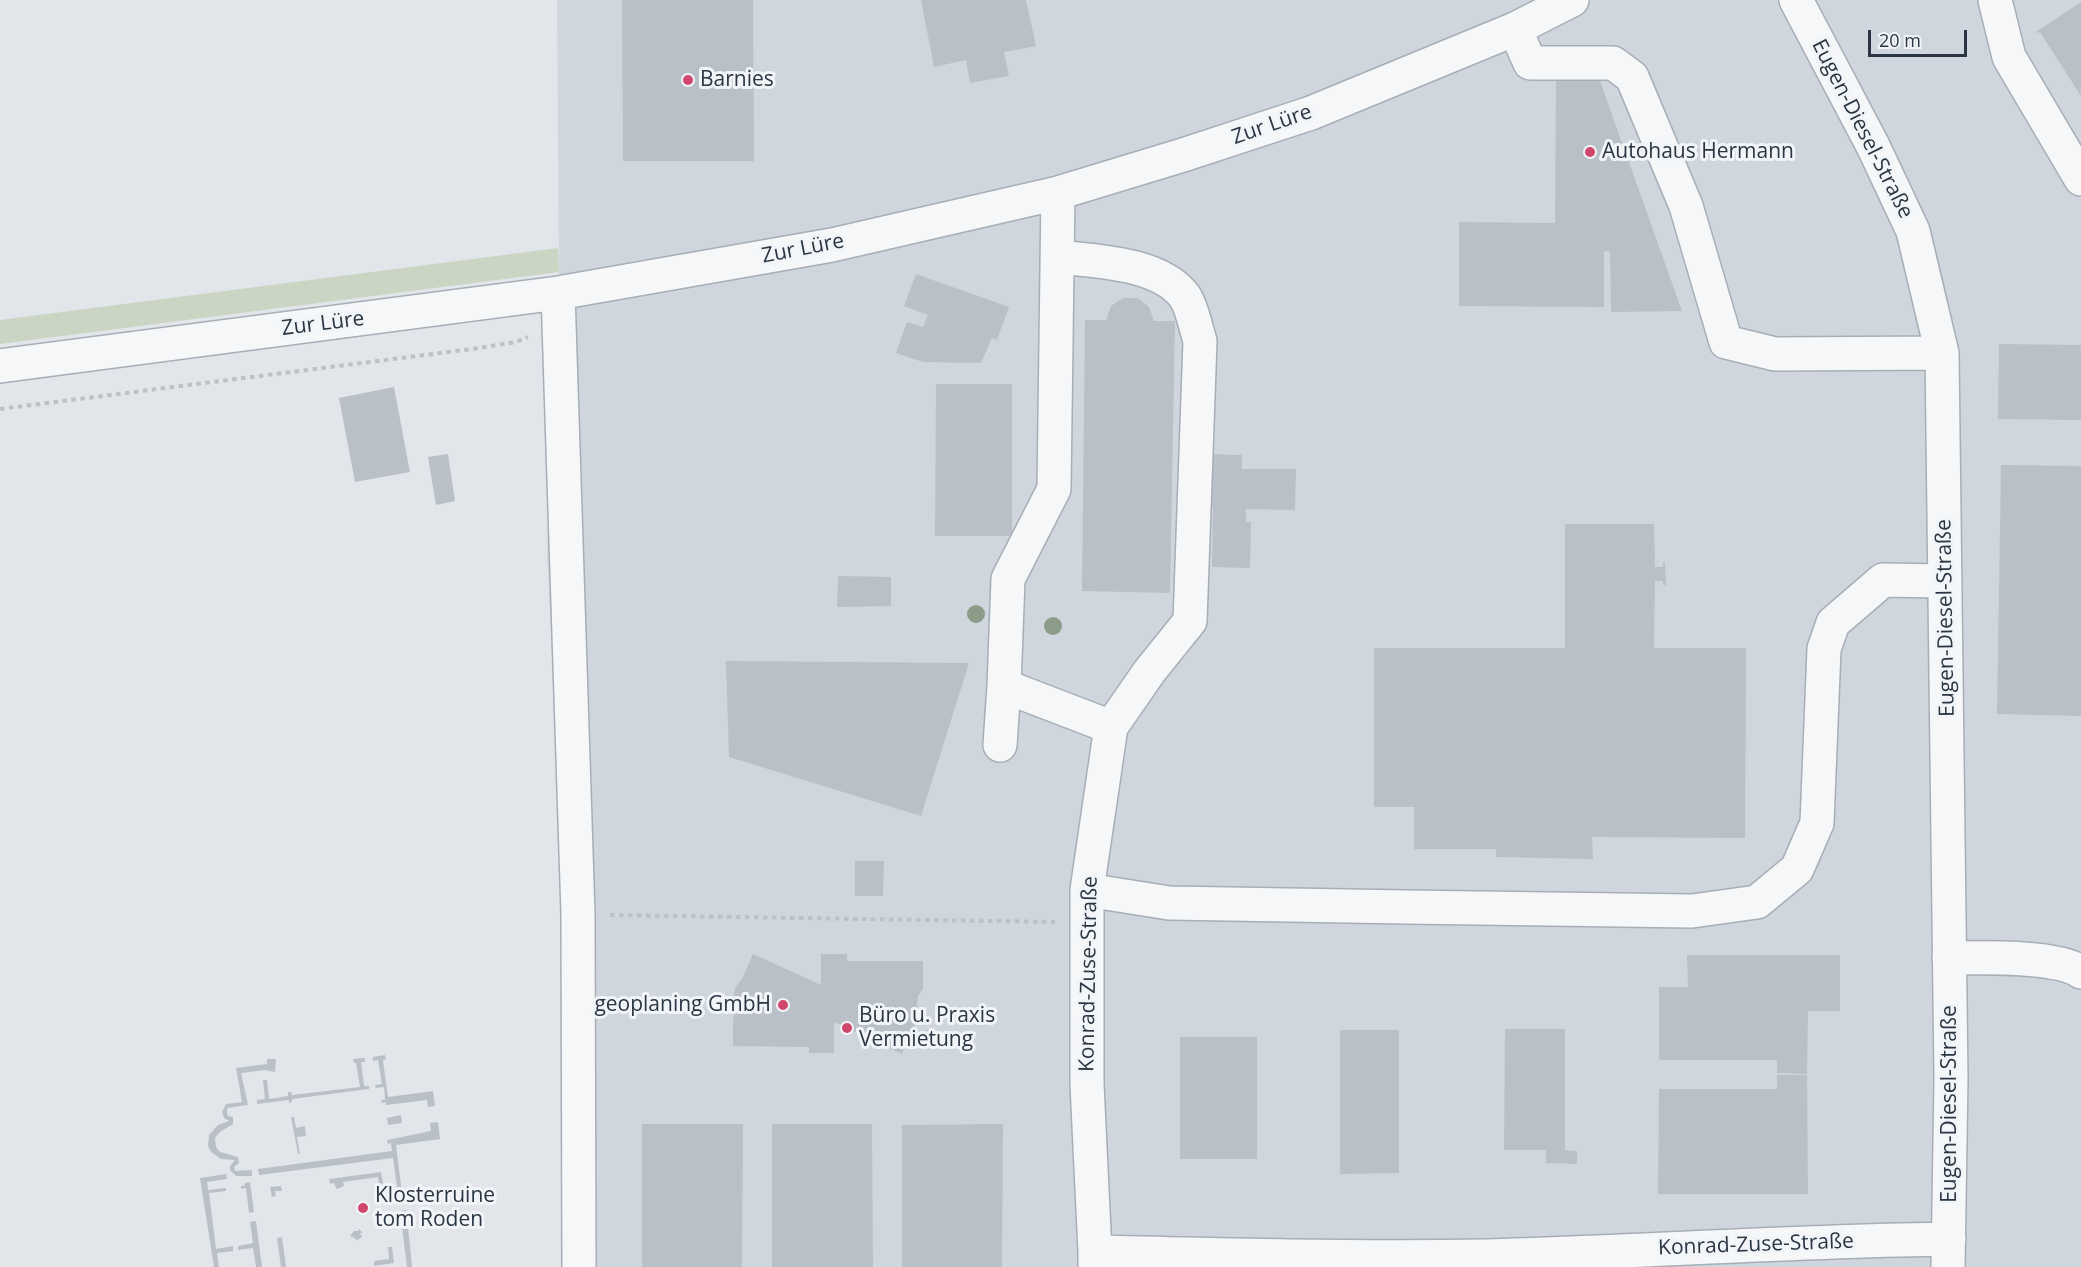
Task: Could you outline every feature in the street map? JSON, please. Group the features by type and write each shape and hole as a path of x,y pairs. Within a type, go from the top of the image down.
{"street":[{"name":"Zur Lüre","path":"0,366 559,305 1058,193 1311,113 1515,29 1572,0"},
{"name":"Eugen-Diesel-Straße","path":"1796,0 1873,146 1913,231 1942,352 1951,1079 1949,1253"},
{"path":"1995,0 2009,57 2081,178"},
{"path":"1515,29 1530,63 1613,63 1632,77 1686,206 1726,342 1775,354 1942,352"},
{"path":"1000,745 1008,579 1054,489 1058,193"},
{"name":"Konrad-Zuse-Straße","path":"1058,257 1106,262 1163,277 1186,297 1200,341 1190,621 1149,672 1111,727 1086,890 1087,1084 1095,1260 1338,1257 1446,1262 1949,1253"},
{"path":"559,305 578,914 579,1267"},
{"path":"1086,890 1169,903 1419,908 1692,911 1757,902 1797,869 1817,823 1824,649 1833,623 1883,580 1946,581"},
{"path":"1004,686 1111,727"},
{"path":"1949,958 2015,959 2065,966 2081,972"}],"path":[{"path":"0,409 516,342 537,332 559,305"},
{"path":"578,914 1086,922"}],"shaded area":[{"path":"557,0 2081,0 2081,1267 571,1267 568,1005 547,548 559,272"}],"green space":[{"path":"558,248 559,272 0,344 0,320"}],"building":[{"name":"Barnies","path":"622,0 753,0 754,161 623,161"},
{"path":"921,0 1026,0 1036,46 1004,52 1009,76 970,83 966,60 934,67"},
{"path":"2081,2 2081,96 2040,32 2036,32"},
{"path":"1556,81 1600,81 1682,311 1611,312 1610,252 1604,251 1604,307 1459,306 1459,222 1555,223"},
{"path":"916,274 1009,307 997,340 992,338 981,363 923,362 896,353 907,322 923,327 928,315 904,306"},
{"path":"1123,298 1138,298 1149,307 1154,321 1175,321 1170,593 1082,591 1085,320 1106,320 1111,306"},
{"path":"1999,344 2081,345 2081,420 1998,419"},
{"path":"936,384 1012,384 1012,536 935,536"},
{"path":"394,387 410,472 355,482 339,398"},
{"path":"448,454 455,501 436,505 428,457"},
{"path":"1210,454 1242,455 1242,469 1296,469 1295,510 1246,509 1246,522 1251,522 1250,568 1212,567 1213,508 1210,508"},
{"path":"2001,465 2081,466 2081,716 1997,714"},
{"path":"1565,524 1654,524 1655,567 1663,567 1665,562 1666,585 1663,585 1663,581 1655,581 1654,648 1746,648 1745,838 1592,837 1593,859 1496,857 1496,849 1414,849 1414,807 1374,807 1374,648 1565,648"},
{"path":"838,576 891,577 891,606 837,607"},
{"path":"726,661 969,663 921,816 729,757"},
{"path":"855,861 884,861 883,896 855,896"},
{"path":"753,954 821,985 821,954 847,954 847,961 923,961 923,989 918,996 917,1005 920,1013 919,1021 913,1028 902,1054 834,1022 834,1053 809,1053 809,1047 733,1046 733,1019 738,1002 734,994"},
{"path":"1687,955 1840,955 1840,1011 1808,1011 1807,1074 1777,1073 1777,1060 1659,1060 1659,987 1688,987"},
{"path":"1505,1029 1565,1029 1565,1150 1577,1151 1577,1164 1546,1163 1546,1150 1504,1150"},
{"path":"1340,1030 1399,1030 1399,1173 1340,1174"},
{"path":"1180,1037 1257,1037 1257,1159 1180,1159"},
{"path":"385,1055 386,1059 383,1060 388,1097 433,1091 435,1106 428,1107 427,1100 386,1105 386,1102 382,1103 381,1100 385,1100 384,1087 376,1088 375,1085 382,1084 378,1060 373,1061 373,1057"},
{"path":"365,1058 365,1062 361,1062 364,1086 369,1086 369,1089 292,1099 289,1103 289,1100 257,1104 257,1100 265,1099 263,1080 267,1080 269,1099 288,1096 288,1092 292,1095 360,1087 356,1063 353,1059"},
{"path":"267,1059 276,1059 275,1072 265,1070 241,1073 248,1105 227,1108 228,1116 233,1117 233,1124 215,1138 216,1147 220,1152 238,1157 239,1163 234,1167 235,1171 252,1170 252,1176 236,1176 230,1170 235,1160 221,1159 211,1152 208,1146 209,1135 218,1125 229,1121 224,1118 222,1112 226,1104 242,1102 236,1068 267,1064"},
{"path":"1777,1075 1807,1075 1808,1194 1658,1194 1659,1089 1777,1089"},
{"path":"401,1115 402,1123 388,1125 387,1118"},
{"path":"291,1117 294,1117 296,1128 305,1126 306,1136 297,1137 300,1154 298,1154"},
{"path":"438,1122 440,1139 396,1145 402,1193 398,1193 393,1158 259,1175 258,1169 392,1151 391,1143 388,1144 387,1140 431,1131 430,1123"},
{"path":"642,1124 743,1124 742,1267 642,1267"},
{"path":"772,1124 872,1124 873,1267 772,1267"},
{"path":"1003,1124 1002,1267 902,1267 902,1125"},
{"path":"381,1172 383,1184 379,1185 378,1177 343,1182 344,1186 337,1189 334,1183 330,1184 329,1179"},
{"path":"226,1174 227,1179 207,1182 208,1190 226,1188 226,1191 209,1193 216,1249 233,1246 233,1251 217,1253 219,1267 214,1267 200,1178"},
{"path":"250,1182 254,1212 249,1213 246,1188 241,1189 241,1186"},
{"path":"281,1186 282,1191 275,1191 276,1196 272,1197 270,1187"},
{"path":"406,1210 412,1267 407,1267 400,1211"},
{"path":"256,1221 262,1267 256,1267 253,1248 238,1250 238,1246 253,1243 250,1222"},
{"path":"359,1229 363,1233 360,1233 362,1237 356,1241 350,1236"},
{"path":"282,1237 286,1267 281,1267 277,1238"},
{"path":"388,1247 392,1247 394,1263 374,1266 374,1261 389,1259"}],"place":[{"name":"Barnies","path":"688,80"},
{"name":"Autohaus Hermann","path":"1590,152"},
{"name":"geoplaning GmbH","path":"783,1005"},
{"name":"Büro u. Praxis Vermietung","path":"847,1028"},
{"name":"Klosterruine tom Roden","path":"363,1208"}]}
